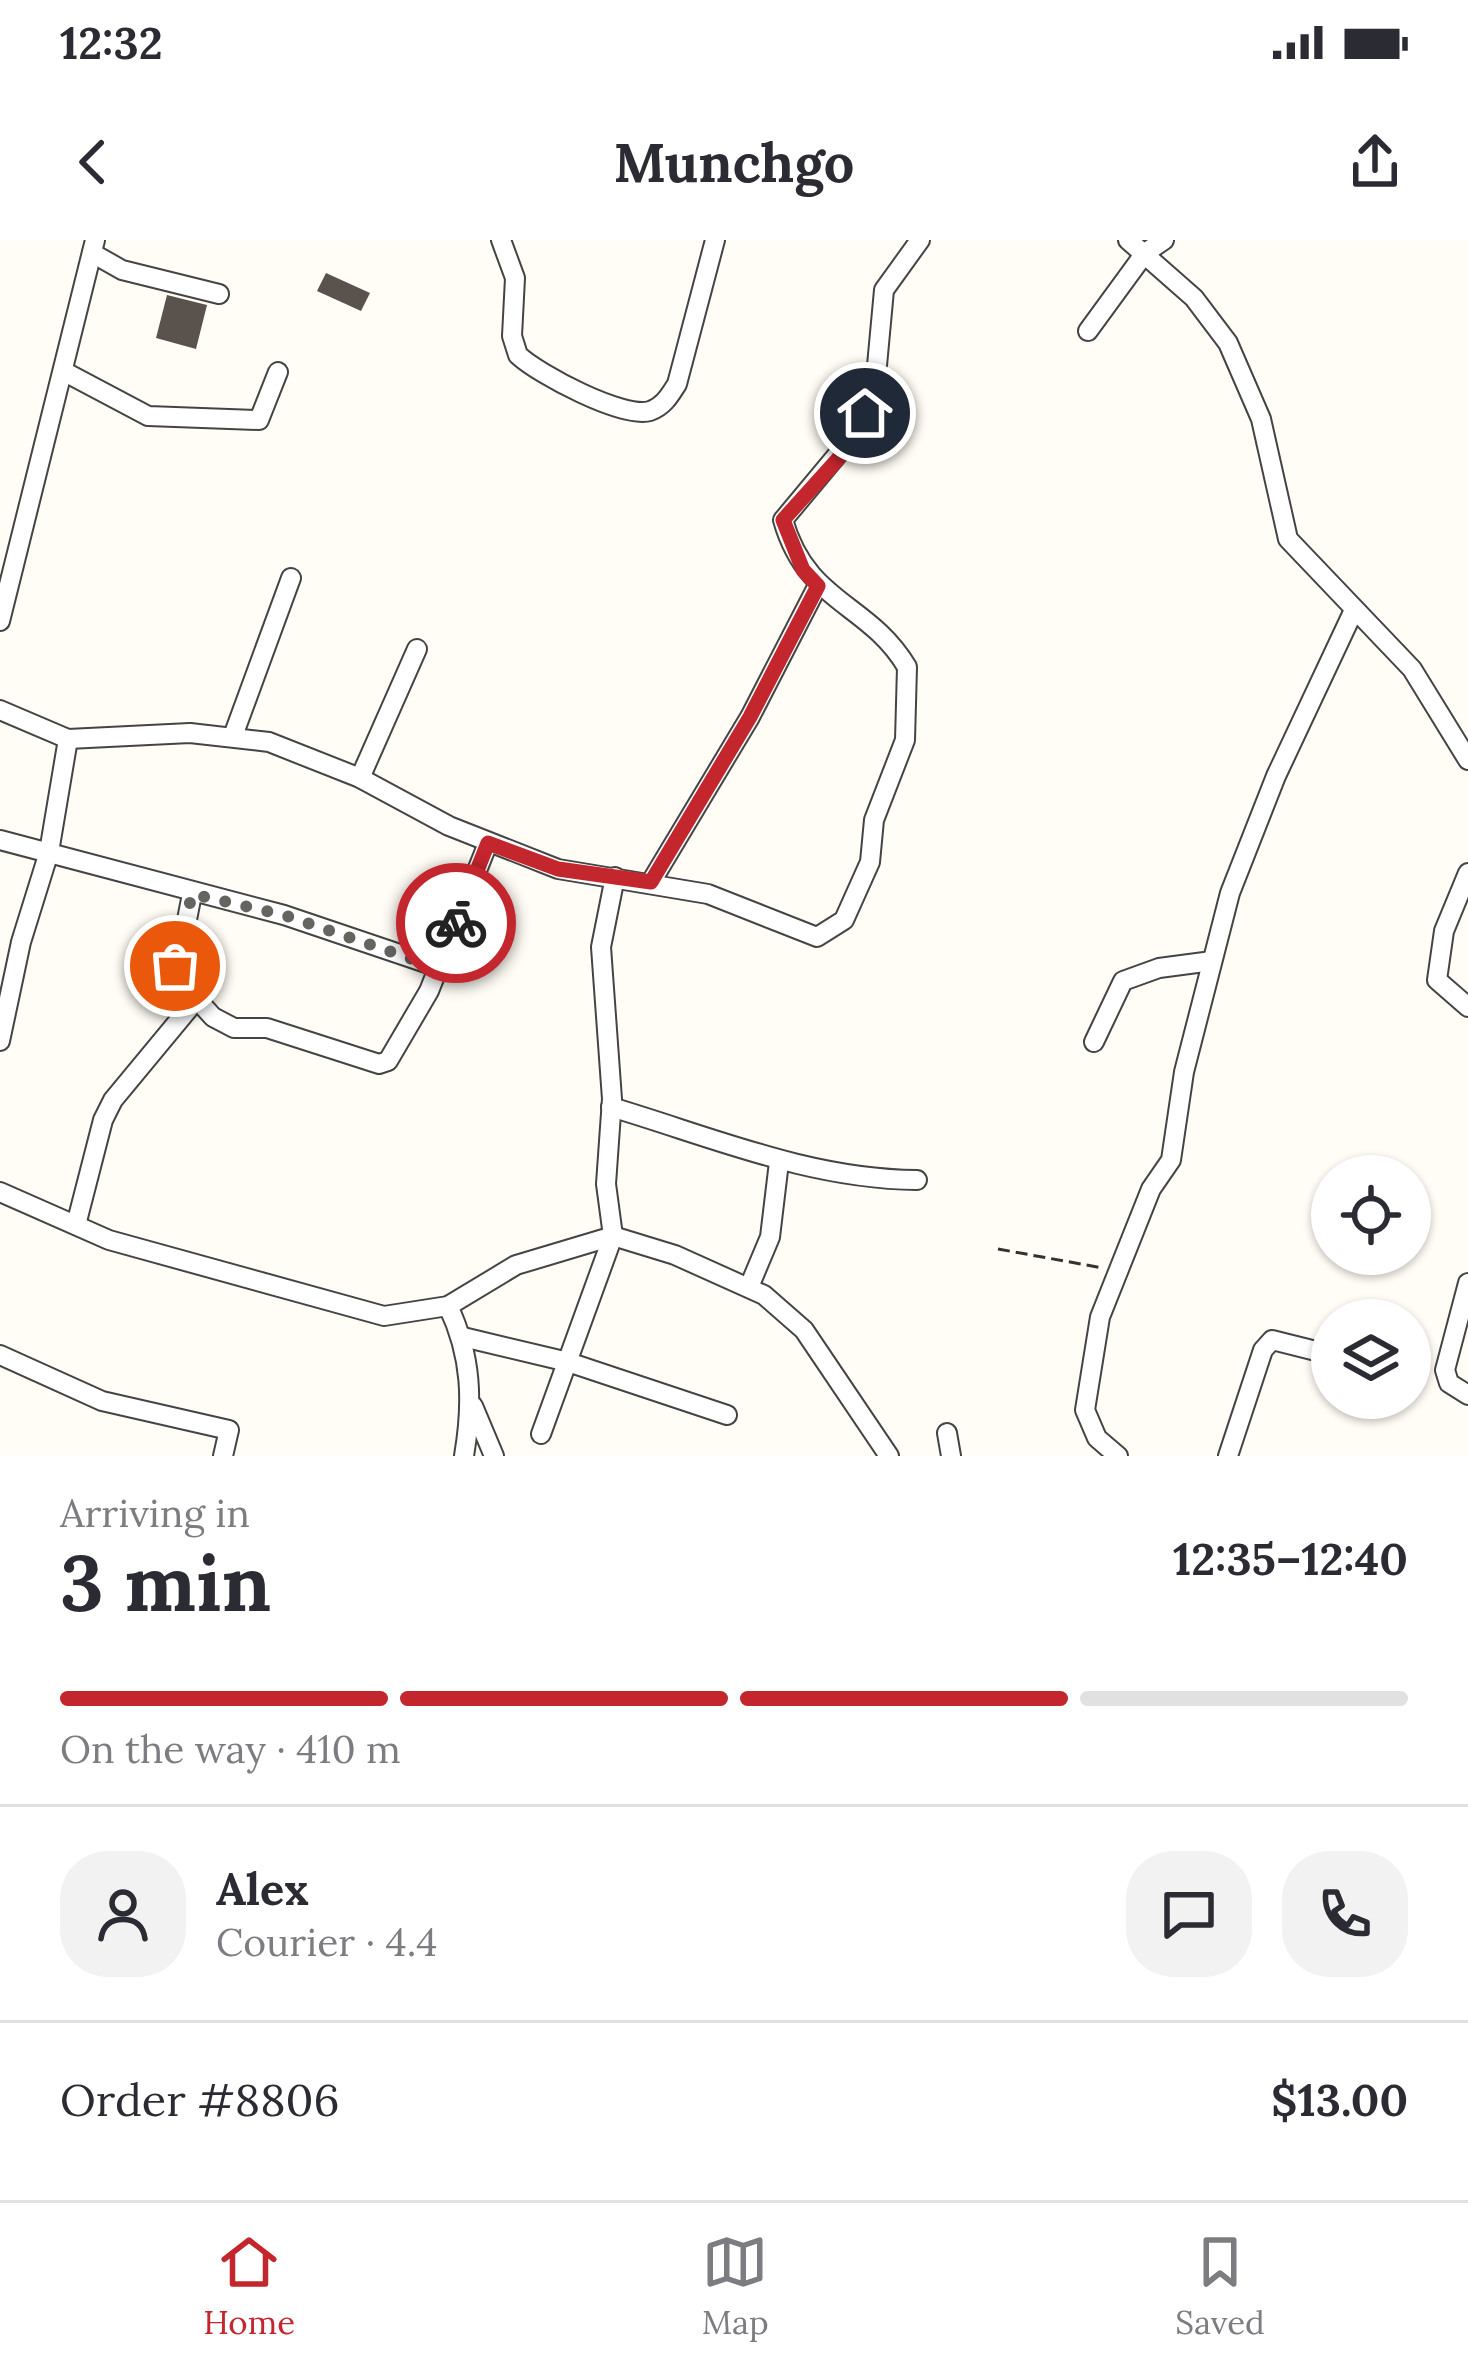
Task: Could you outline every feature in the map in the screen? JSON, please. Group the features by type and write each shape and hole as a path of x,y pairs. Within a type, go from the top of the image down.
{"street":[{"path":"501,240 515,278 512,336 518,355 593,399 636,412 667,401 677,384 715,240"},
{"path":"0,710 68,739 110,734 233,736 269,742 361,778 488,843 558,869 707,894 809,938 832,931 844,920 870,862 874,820 902,754 907,667 869,625 803,570 783,520 838,459 865,413 879,365 884,290 920,240"},
{"path":"1127,240 1194,298 1228,343 1261,419 1288,539 1412,669 1468,760"},
{"path":"1088,331 1145,254 1164,240"},
{"path":"0,621 94,247 122,270 219,294"},
{"path":"63,371 148,416 181,413 247,423 262,414 278,372"},
{"path":"233,736 291,578"},
{"path":"651,882 750,717 818,586"},
{"path":"1118,1456 1096,1438 1085,1410 1100,1317 1151,1189 1171,1160 1184,1072 1230,892 1276,776 1354,610"},
{"path":"361,778 417,649"},
{"path":"0,1041 20,942 49,852 68,739"},
{"path":"0,840 284,915 438,968"},
{"path":"192,894 175,966 179,983 195,1000 234,1028 267,1028 380,1064 388,1061 438,968 488,843"},
{"path":"1468,873 1444,932 1437,980 1468,1007"},
{"path":"541,1434 613,1236 606,1184 611,1107 601,947 615,877"},
{"path":"1094,1042 1123,981 1159,968 1212,961"},
{"path":"76,1225 103,1120 127,1079 195,1000"},
{"path":"611,1107 778,1162 874,1180 916,1180"},
{"path":"749,1287 770,1237 778,1162"},
{"path":"0,1192 76,1225 256,1284 384,1316 448,1306 516,1265 613,1236 749,1287 804,1330 889,1456"},
{"path":"1468,1283 1446,1377 1468,1395"},
{"path":"448,1306 463,1337 473,1406 494,1456"},
{"path":"463,1337 568,1361 727,1415"},
{"path":"1228,1456 1263,1350 1272,1340 1311,1350"},
{"path":"0,1355 102,1401 229,1430 223,1456"},
{"path":"464,1456 473,1406"},
{"path":"946,1432 951,1456"}],"path":[{"path":"998,1249 1116,1271"},
{"path":"1431,1368 1446,1377"}],"building":[{"path":"326,273 370,293 361,311 317,291"},
{"path":"167,295 207,305 196,349 156,338"}],"way so far":[{"path":"175,966 192,894 284,915 438,968 456,923"}],"route":[{"path":"456,923 488,843 558,869 651,882 750,717 818,586 803,570 783,520 838,459 865,413"}]}
